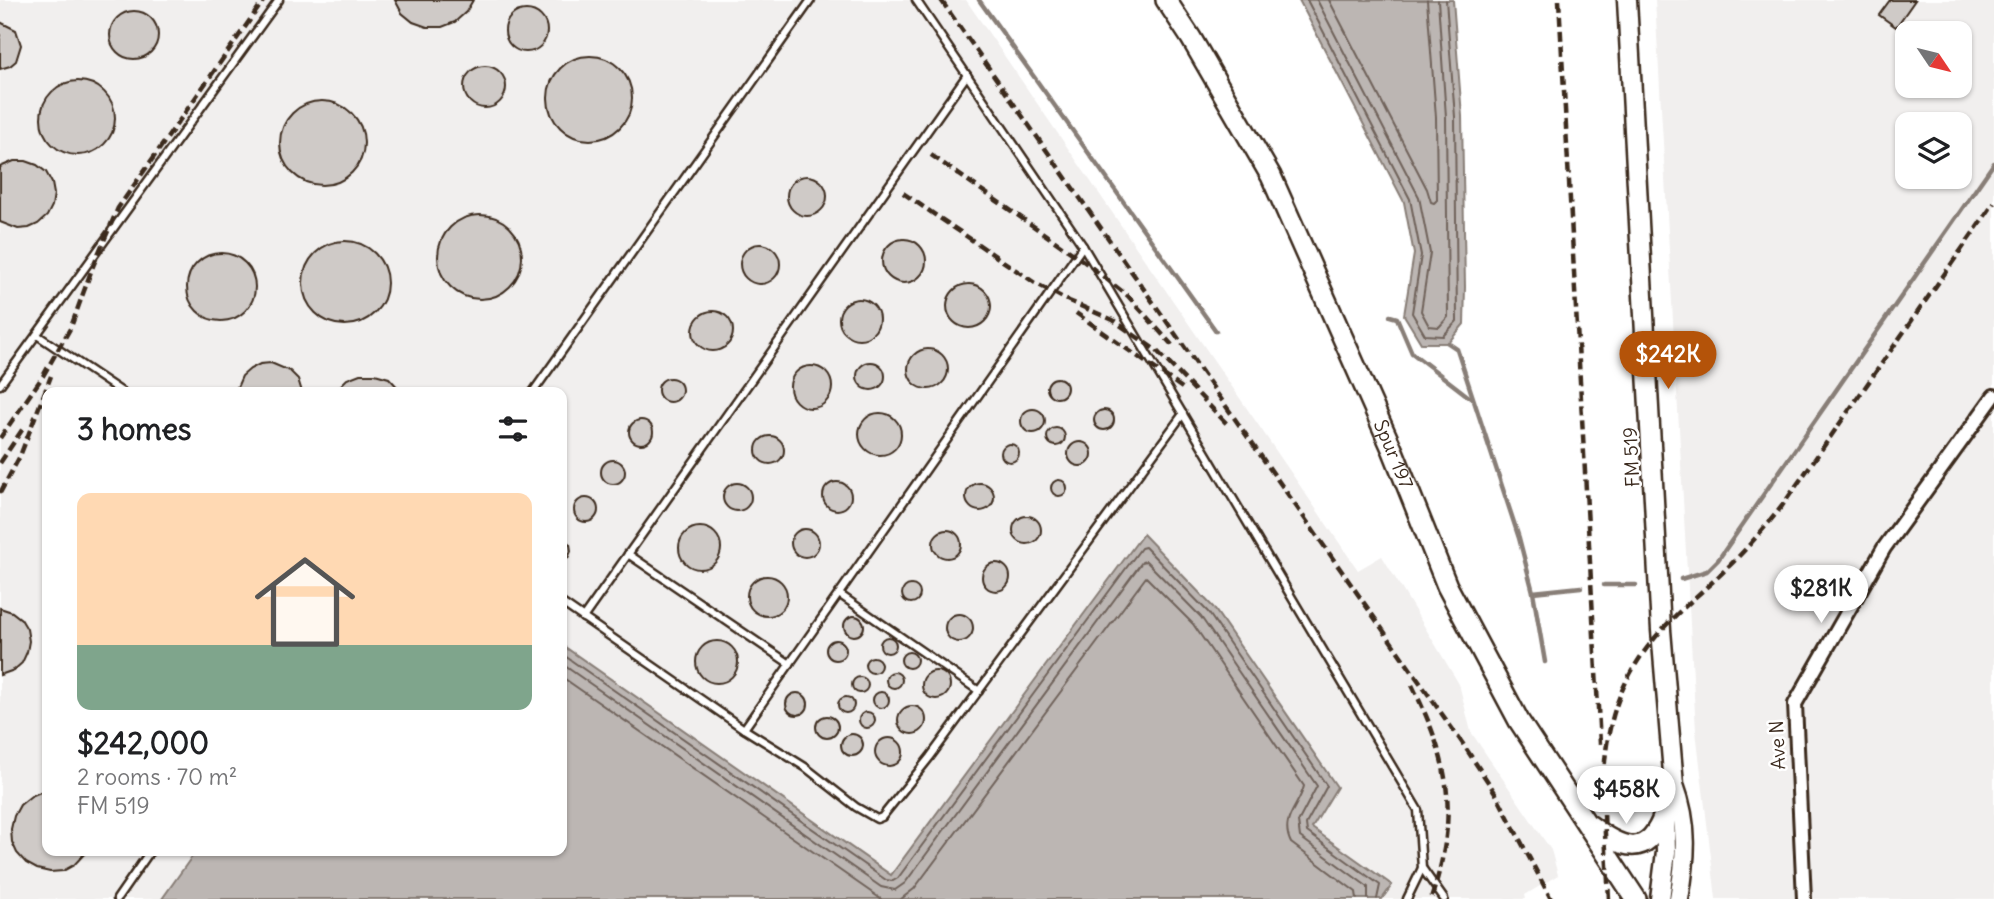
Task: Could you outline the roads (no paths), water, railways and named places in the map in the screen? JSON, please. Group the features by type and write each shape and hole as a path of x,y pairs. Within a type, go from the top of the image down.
{"main road":[{"name":"Spur 197","path":"1166,0 1271,176 1393,451 1447,586 1520,721 1636,899"},
{"name":"FM 519","path":"1627,0 1660,616 1674,785 1683,809 1686,856 1679,899"},
{"name":"FM 519","path":"1660,899 1666,852 1665,809 1674,785"},
{"path":"1584,821 1612,842 1636,845 1650,840 1657,831 1665,809"},
{"path":"1686,856 1693,899"}],"street":[{"name":"Ave N","path":"1804,899 1795,704 1884,548 1994,396"}],"lane":[{"path":"0,385 279,0"},
{"path":"537,387 811,0"},
{"path":"916,0 1083,246 1418,810 1422,868 1407,899"},
{"path":"583,618 967,75"},
{"path":"744,729 1083,246"},
{"path":"37,335 115,387"},
{"path":"567,607 877,819 882,817 979,691 1183,414"},
{"path":"628,554 790,664"},
{"path":"839,594 979,691"},
{"path":"117,899 147,856"},
{"path":"1422,868 1444,899"}],"water":[{"path":"1299,0 1453,0 1462,116 1465,287 1464,324 1448,343 1421,343 1404,315 1414,254 1404,202"},
{"path":"1143,534 1213,607 1337,787 1312,828 1392,885 1382,899 162,899 192,856 567,856 567,648 891,875"}],"waterway":[{"path":"979,0 1216,331"},
{"path":"1681,579 1707,571 1718,560 1994,163"},
{"path":"1390,316 1397,318 1412,353 1473,400"},
{"path":"1448,343 1457,349 1519,538 1533,592 1545,662"},
{"path":"1604,585 1636,585"},
{"path":"1533,592 1581,587"}],"railway":[{"path":"0,438 43,376 71,327 118,208 264,0"},
{"path":"941,0 1463,744 1496,794 1551,899"},
{"path":"1559,0 1600,744"},
{"path":"931,155 1082,260 1128,296 1172,345"},
{"path":"903,193 1035,283 1113,320 1157,351 1228,425"},
{"path":"1609,899 1605,758 1610,726 1621,694 1637,663 1667,624 1738,557 1782,506 1994,203"},
{"path":"1076,313 1185,390"},
{"path":"47,387 51,376"},
{"path":"0,493 20,456 42,399"},
{"path":"0,463 24,427"},
{"path":"1412,685 1435,740 1447,790 1445,841 1431,899"}]}
